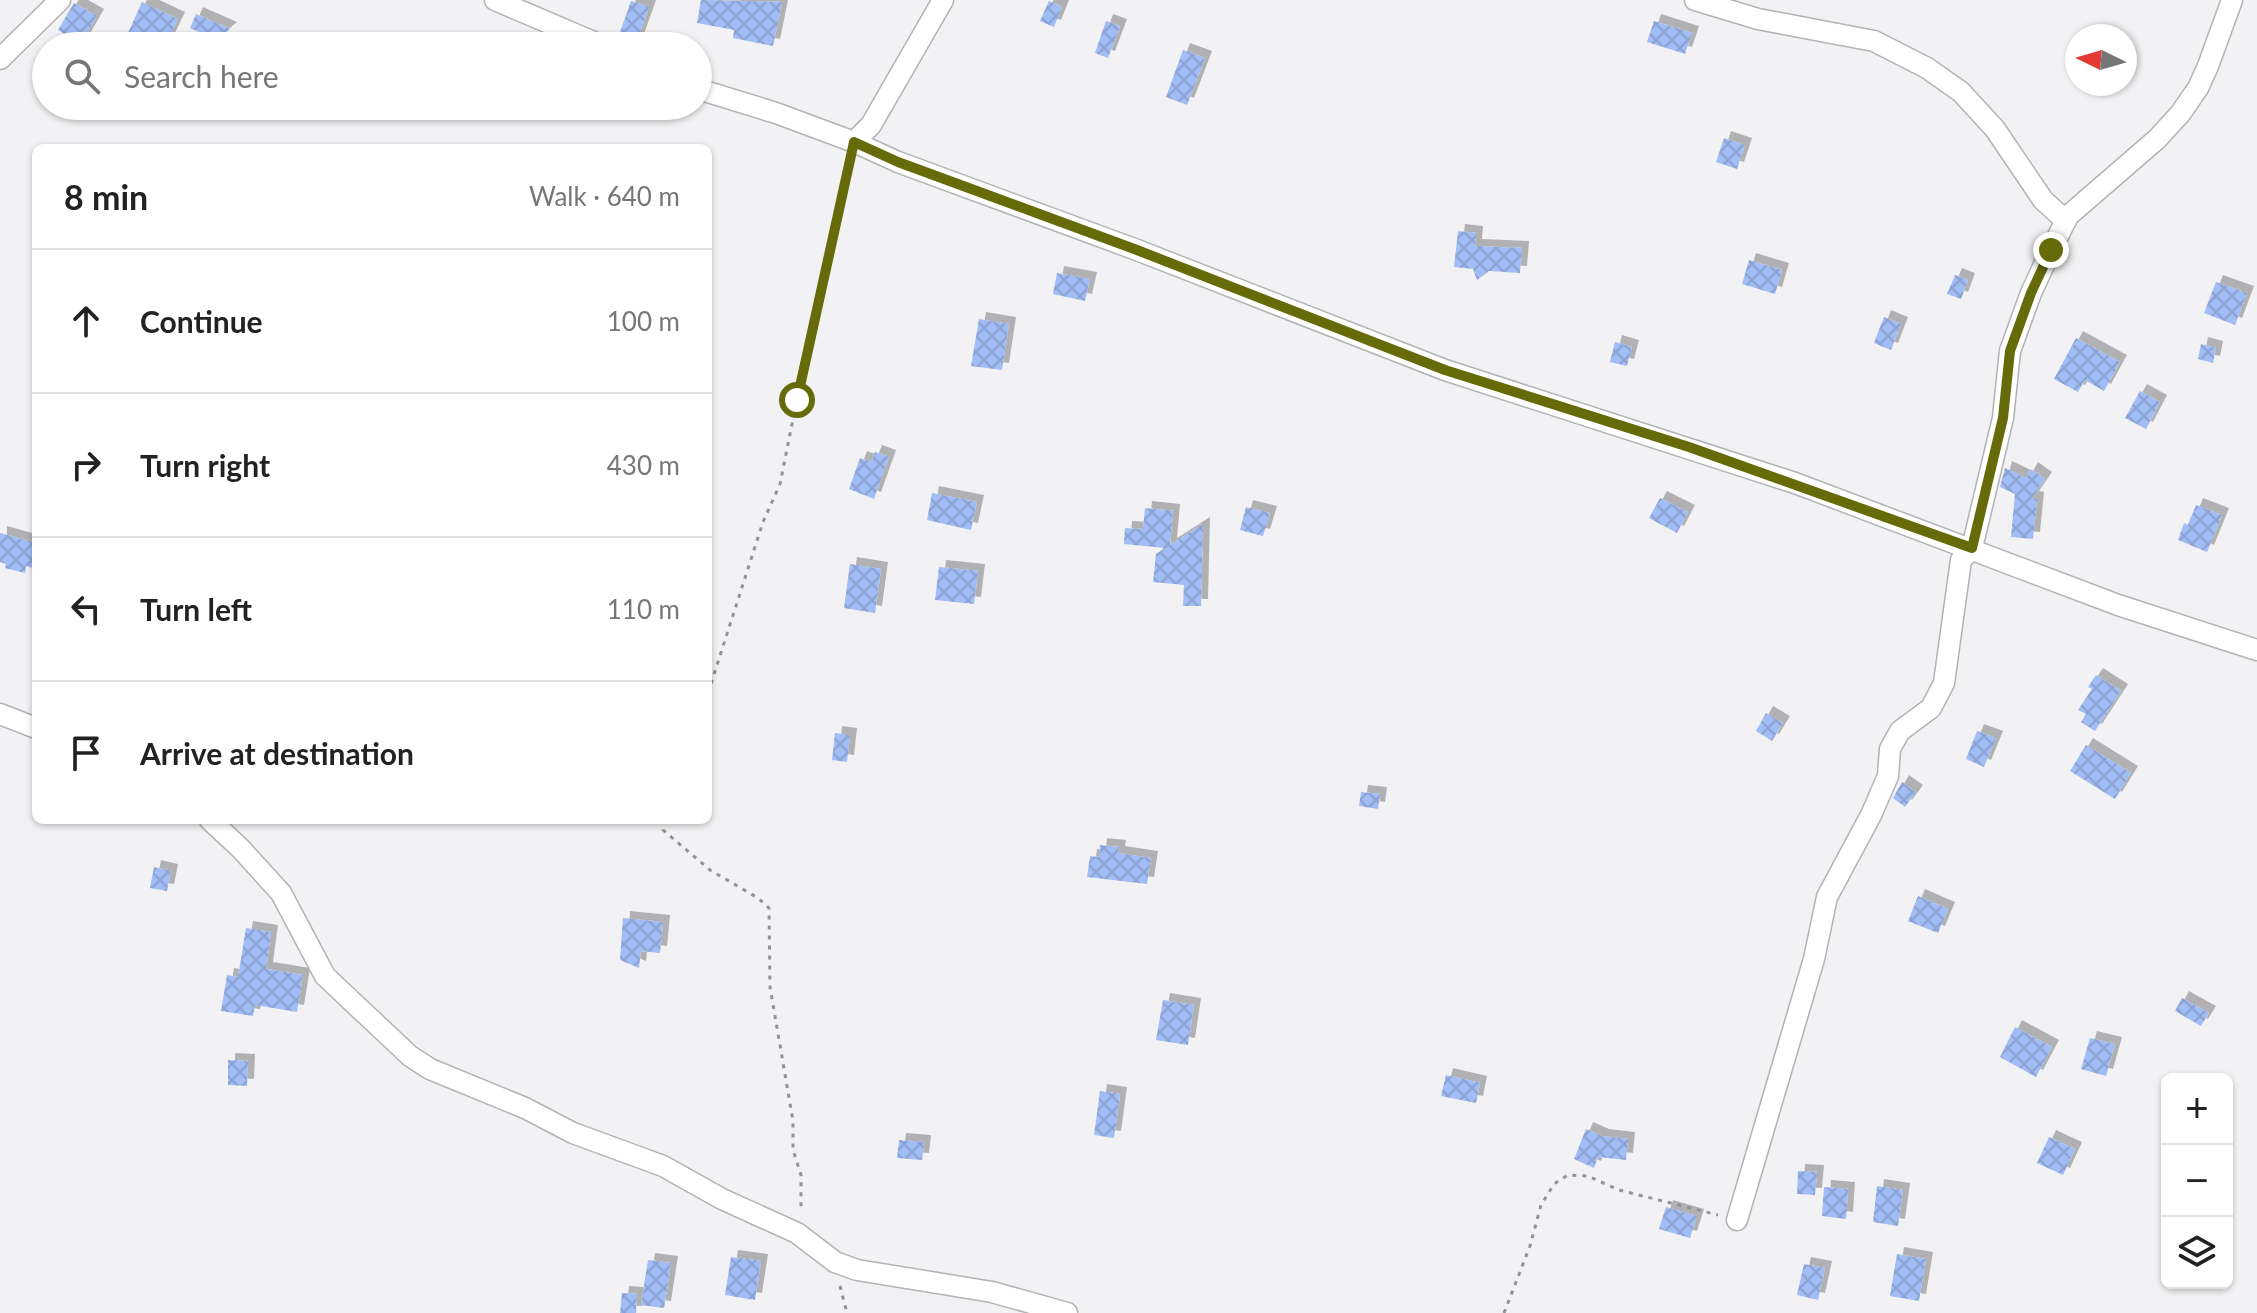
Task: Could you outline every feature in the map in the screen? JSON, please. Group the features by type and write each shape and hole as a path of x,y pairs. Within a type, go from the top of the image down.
{"street":[{"path":"0,59 60,0"},
{"path":"495,0 570,32"},
{"path":"854,142 871,125 943,0"},
{"path":"1695,0 1795,27 1874,41 1927,68 1961,92 1995,129 2043,200 2066,221"},
{"path":"1737,1220 1814,959 1827,897 1888,776 1890,749 1900,731 1931,708 1944,683 1961,560 1972,548 2003,418 2010,351 2031,293 2068,216 2157,139 2180,114 2208,66 2232,0"},
{"path":"712,93 854,142 898,162 1152,256 1445,370 1689,447 1972,548 2118,605 2257,650"},
{"path":"0,714 32,726"},
{"path":"214,824 281,893 325,976 410,1056 430,1069 525,1108 573,1133 663,1166 722,1199 797,1233 835,1262 857,1270 992,1292 1067,1313"}],"path":[{"path":"712,681 763,522 780,484 854,142"},
{"path":"665,824 663,830 710,870 758,898 769,908 770,987 793,1121 793,1150 801,1175 800,1211 814,1245"},
{"path":"1504,1313 1530,1246 1541,1205 1554,1184 1568,1175 1588,1176 1619,1190 1737,1220"},
{"path":"835,1262 847,1313"}],"building":[{"path":"701,0 782,2 773,46 733,38 734,30 697,23"},
{"path":"631,1 649,7 640,32 620,32"},
{"path":"1049,1 1062,7 1054,27 1040,21"},
{"path":"142,2 178,19 172,32 128,32"},
{"path":"74,3 97,16 88,32 58,30"},
{"path":"196,14 230,29 226,32 199,32 190,28"},
{"path":"1106,21 1120,26 1108,58 1095,53"},
{"path":"1654,21 1692,33 1685,54 1647,42"},
{"path":"1183,50 1205,58 1187,105 1166,97"},
{"path":"1724,138 1745,145 1737,169 1716,162"},
{"path":"1458,231 1476,233 1475,246 1522,248 1520,273 1489,271 1477,280 1473,269 1454,267"},
{"path":"1749,260 1782,270 1775,294 1742,284"},
{"path":"1057,273 1090,279 1085,301 1053,294"},
{"path":"1955,275 1968,280 1961,299 1947,294"},
{"path":"2216,282 2247,293 2235,325 2204,313"},
{"path":"1884,317 1901,324 1891,350 1874,343"},
{"path":"979,319 1009,324 1002,370 971,366"},
{"path":"2076,338 2120,362 2104,391 2085,380 2078,392 2054,379"},
{"path":"1615,342 1632,347 1627,366 1610,362"},
{"path":"2201,344 2216,348 2213,363 2198,359"},
{"path":"2140,391 2160,402 2146,429 2125,418"},
{"path":"875,452 889,457 874,499 849,489 860,458 871,462"},
{"path":"2005,468 2026,478 2031,469 2045,479 2032,498 2037,499 2033,539 2011,537 2015,494 2000,487"},
{"path":"932,493 977,502 971,530 927,520"},
{"path":"1660,498 1688,512 1677,533 1649,518"},
{"path":"2196,505 2222,515 2207,552 2178,540 2184,523 2188,525"},
{"path":"1246,507 1270,513 1263,536 1240,530"},
{"path":"1145,508 1173,511 1170,545 1203,524 1201,606 1183,606 1184,585 1153,582 1156,554 1165,548 1124,544 1125,528 1143,529"},
{"path":"0,533 32,542 32,568 26,566 25,573 5,568 6,564 0,562"},
{"path":"850,564 881,569 875,613 844,608"},
{"path":"939,567 978,571 974,604 935,600"},
{"path":"2096,675 2121,691 2095,731 2081,722 2086,714 2078,710 2092,689 2088,687"},
{"path":"1766,713 1783,723 1772,741 1756,731"},
{"path":"1977,731 1996,738 1984,767 1966,759"},
{"path":"835,733 850,735 847,762 832,760"},
{"path":"2086,745 2131,773 2115,799 2070,771"},
{"path":"1902,782 1916,792 1905,807 1893,798"},
{"path":"1361,792 1380,794 1378,809 1359,806"},
{"path":"1100,845 1119,847 1118,853 1151,858 1147,884 1087,877 1090,856 1099,857"},
{"path":"154,867 171,871 167,891 150,888"},
{"path":"1918,896 1948,909 1938,933 1908,921"},
{"path":"623,918 663,922 660,953 641,951 639,968 620,960"},
{"path":"246,928 271,932 266,969 303,975 297,1012 255,1005 253,1016 221,1011 227,975 238,977"},
{"path":"2182,998 2209,1013 2201,1026 2175,1011"},
{"path":"1163,1000 1194,1005 1188,1045 1156,1040"},
{"path":"2015,1027 2052,1047 2036,1077 2000,1057"},
{"path":"2090,1038 2115,1044 2106,1076 2081,1069"},
{"path":"228,1060 248,1061 247,1086 228,1085"},
{"path":"1446,1075 1480,1083 1476,1103 1441,1096"},
{"path":"1100,1091 1120,1094 1114,1138 1094,1135"},
{"path":"1586,1129 1602,1136 1628,1139 1626,1160 1598,1157 1594,1168 1574,1159"},
{"path":"2049,1137 2075,1149 2063,1175 2037,1163"},
{"path":"899,1140 924,1142 922,1160 897,1158"},
{"path":"1798,1171 1817,1172 1815,1195 1797,1194"},
{"path":"1877,1186 1903,1190 1898,1226 1873,1222"},
{"path":"1824,1187 1848,1189 1846,1219 1822,1216"},
{"path":"1666,1207 1697,1216 1690,1238 1659,1229"},
{"path":"1897,1254 1926,1259 1919,1301 1890,1296"},
{"path":"731,1257 761,1261 755,1300 725,1295"},
{"path":"648,1260 671,1263 664,1308 641,1305"},
{"path":"1804,1264 1825,1268 1818,1300 1797,1295"},
{"path":"622,1293 637,1294 636,1313 620,1313"}],"route":[{"path":"797,400 854,142 882,152 898,162 1137,250 1445,370 1689,447 1972,548 2003,418 2010,351 2051,250"}]}
